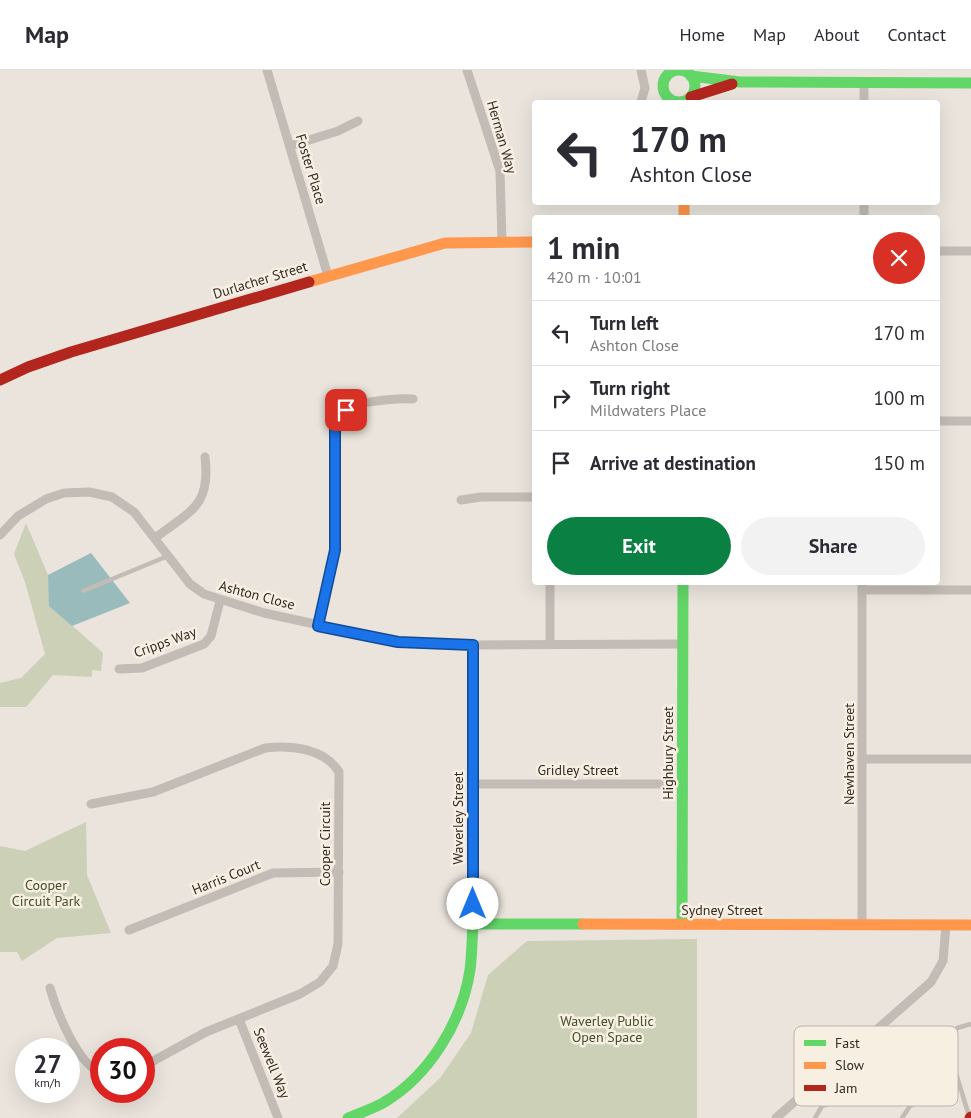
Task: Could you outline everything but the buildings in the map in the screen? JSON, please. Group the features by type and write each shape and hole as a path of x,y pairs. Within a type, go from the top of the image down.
{"street":[{"name":"Foster Place","path":"267,70 328,276"},
{"name":"Herman Way","path":"467,70 500,170 502,242"},
{"path":"641,70 645,88 642,100"},
{"path":"671,100 664,89 667,73 679,70 740,82 971,83"},
{"path":"688,73 695,85 689,99"},
{"path":"689,99 711,89 740,82"},
{"path":"864,83 864,100"},
{"path":"290,146 338,131 358,121"},
{"name":"Durlacher Street","path":"0,380 28,367 71,352 445,243 532,242"},
{"path":"940,251 971,252"},
{"path":"318,626 335,550 335,427 339,416 346,410 390,398 413,399"},
{"path":"940,421 971,421"},
{"path":"155,538 195,507 205,493 207,476 205,458"},
{"name":"Ashton Close","path":"0,534 18,516 46,499 64,493 89,492 112,497 134,512 190,584 204,594 220,601 318,626 398,642 473,645 683,644"},
{"path":"461,500 482,497 532,497"},
{"path":"550,585 550,644"},
{"name":"Highbury Street","path":"682,924 683,585"},
{"path":"862,586 971,590"},
{"name":"Newhaven Street","path":"862,586 862,925"},
{"name":"Cripps Way","path":"119,669 142,668 204,644 211,636 220,601"},
{"name":"Waverley Street","path":"348,1118 385,1101 411,1081 430,1060 448,1034 461,1003 470,971 473,924 473,645"},
{"name":"Cooper Circuit","path":"91,804 154,792 265,748 281,746 319,753 332,760 339,772 338,944 333,966 320,982 300,994 206,1032 155,1060"},
{"path":"862,759 971,760"},
{"name":"Gridley Street","path":"473,784 683,784"},
{"name":"Harris Court","path":"129,930 273,873 339,872"},
{"name":"Sydney Street","path":"473,924 971,925"},
{"path":"881,1026 931,982 942,961 946,925"},
{"path":"50,988 56,1012 87,1064 90,1066"},
{"name":"Seewell Way","path":"239,1019 278,1118"},
{"path":"776,1118 794,1102"}],"lane":[{"path":"83,591 168,556"},
{"path":"958,1028 971,1024"},
{"path":"958,1080 970,1118"},
{"path":"964,1100 971,1097"},
{"path":"815,1118 822,1106"},
{"path":"902,1118 910,1106"}],"green space":[{"path":"26,523 48,575 50,606 103,653 101,671 92,670 92,677 53,675 26,707 0,707 0,683 21,678 45,654 25,582 14,554"},
{"name":"Cooper Circuit Park","path":"86,822 87,875 111,933 57,938 22,961 17,952 0,952 0,846 25,851"},
{"name":"Waverley Public Open Space","path":"697,939 697,1118 397,1118 440,1078 471,1033 488,975 527,941"}],"water":[{"path":"91,553 130,603 72,626 49,606 48,575"}],"traffic: fast":[{"path":"673,100 668,97 663,86 668,75 679,70 685,72 690,75 695,86"},
{"path":"691,76 740,82 971,83"},
{"path":"685,100 690,97 695,86"},
{"path":"682,924 683,585"},
{"path":"348,1118 379,1105 400,1092 429,1063 441,1046 460,1009 466,990 471,964 473,924 583,924"}],"traffic: slow":[{"path":"684,205 684,215"},
{"path":"309,282 445,243 532,242"},
{"path":"583,924 971,925"}],"traffic: jam":[{"path":"691,97 732,84"},
{"path":"0,380 28,367 71,352 309,282"}],"route":[{"path":"346,410 339,416 335,427 335,550 318,626 398,642 473,645 473,904"}]}
